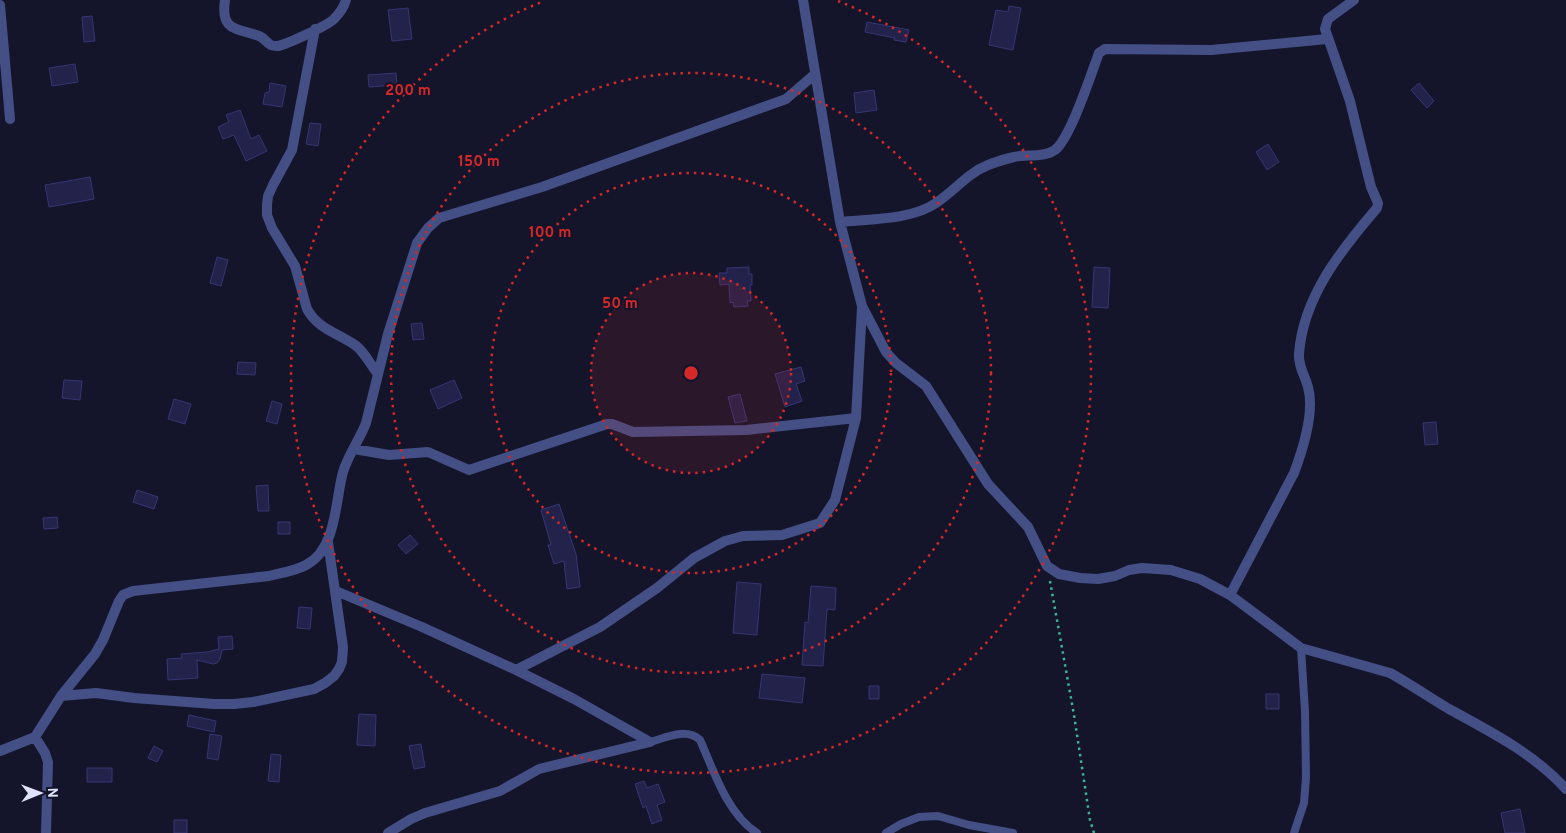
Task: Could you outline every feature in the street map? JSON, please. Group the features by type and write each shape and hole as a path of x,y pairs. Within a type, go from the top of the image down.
{"street":[{"path":"225,0 223,8 226,19 231,27 238,31 258,36 270,46 288,43 333,20 345,6 346,0"},
{"path":"803,0 840,222 862,306 886,352 896,363 926,386 988,484 1028,527 1047,566 1059,574 1080,578 1098,579 1142,568 1171,570 1200,579 1230,595 1301,648 1390,673 1403,680 1444,706 1522,750 1544,766 1566,789"},
{"path":"1230,595 1294,473 1301,454 1308,422 1310,396 1300,367 1299,355 1303,330 1315,294 1330,267 1377,208 1378,203 1371,187 1350,101 1325,29 1328,19 1354,0"},
{"path":"0,5 10,119"},
{"path":"315,29 292,150 268,196 267,215 272,228 295,266 310,314 325,329 356,346 377,373"},
{"path":"840,222 923,211 987,165 1015,156 1043,154 1054,151 1062,142 1083,97 1099,53 1105,50 1211,50 1327,39"},
{"path":"61,696 96,693 134,698 234,704 253,702 314,689 334,676 342,662 343,647 328,542 342,475 345,464 366,423 377,373 417,243 428,228 439,218 542,187 786,99 815,74"},
{"path":"516,670 600,627 657,588 694,558 725,541 743,536 782,535 820,523 835,500 856,418 862,306"},
{"path":"354,449 389,455 428,452 469,470 607,424 633,432 737,430 792,426 856,418"},
{"path":"0,751 35,737 61,696 95,654 123,595 133,591 269,576 289,571 306,565 318,557 328,542"},
{"path":"336,591 422,627 516,670 574,699 650,742"},
{"path":"35,737 46,753 48,762 46,833"},
{"path":"388,833 425,813 500,791 539,769 650,742"}],"lane":[{"path":"1294,833 1304,803 1306,777 1305,711 1301,648"},
{"path":"650,742 685,732 700,740 733,810 748,827 757,833"},
{"path":"886,833 919,816 938,816 1013,833"}],"path":[{"path":"1047,566 1074,715 1090,820 1094,833"}],"building":[{"path":"1009,6 1021,8 1013,50 989,45 996,10 1008,12"},
{"path":"408,8 412,39 392,41 388,10"},
{"path":"92,16 95,41 84,42 82,17"},
{"path":"867,22 909,30 906,42 865,32"},
{"path":"75,64 78,82 52,86 49,68"},
{"path":"396,73 397,85 369,87 368,75"},
{"path":"270,83 286,86 282,107 263,104 265,93 269,92"},
{"path":"1419,83 1434,101 1427,108 1411,90"},
{"path":"874,90 877,110 856,113 854,93"},
{"path":"240,110 251,139 259,135 267,151 246,161 234,135 223,139 218,127 229,122 226,115"},
{"path":"310,123 321,124 318,146 306,144"},
{"path":"1268,144 1279,162 1267,170 1256,152"},
{"path":"90,177 94,199 49,207 45,185"},
{"path":"217,257 228,260 221,286 210,283"},
{"path":"749,267 749,274 752,274 752,285 750,285 751,301 747,301 748,306 734,307 733,302 730,303 729,284 720,285 719,273 727,273 727,268"},
{"path":"1094,267 1110,268 1108,308 1092,307"},
{"path":"422,323 424,339 413,340 411,324"},
{"path":"238,362 256,363 255,375 237,374"},
{"path":"801,367 805,381 796,384 802,401 785,407 775,374"},
{"path":"64,380 82,381 80,400 62,398"},
{"path":"454,380 462,398 438,409 430,390"},
{"path":"740,394 747,421 735,423 728,397"},
{"path":"174,399 191,404 185,424 168,419"},
{"path":"272,401 282,404 277,424 266,421"},
{"path":"1436,422 1438,444 1425,445 1423,423"},
{"path":"268,485 269,511 258,511 256,486"},
{"path":"137,490 158,497 154,509 133,502"},
{"path":"559,504 576,554 580,587 567,589 564,561 554,564 548,545 551,545 541,510"},
{"path":"57,517 58,528 44,529 43,518"},
{"path":"278,522 290,522 290,534 278,534"},
{"path":"410,535 418,544 406,554 398,545"},
{"path":"737,582 761,584 757,635 733,633"},
{"path":"811,586 836,588 835,610 827,609 823,666 802,665 805,622 808,623"},
{"path":"299,607 312,608 310,629 297,628"},
{"path":"232,636 233,649 222,650 217,663 213,664 197,660 198,678 168,680 167,659 182,658 181,654 219,649 218,637"},
{"path":"762,674 805,678 802,703 759,698"},
{"path":"869,686 879,686 879,699 869,699"},
{"path":"1266,694 1279,694 1279,709 1266,709"},
{"path":"359,714 376,715 375,746 357,745"},
{"path":"189,715 216,721 214,732 187,726"},
{"path":"210,734 222,736 218,760 207,758"},
{"path":"421,744 425,767 414,769 409,746"},
{"path":"154,746 163,751 157,762 148,758"},
{"path":"271,754 281,755 279,782 268,781"},
{"path":"87,768 112,768 112,782 87,782"},
{"path":"644,781 647,788 658,784 665,802 657,805 662,820 652,824 646,806 643,808 635,784"},
{"path":"1520,809 1525,833 1505,833 1501,813"},
{"path":"174,820 187,820 187,833 174,833"}]}
